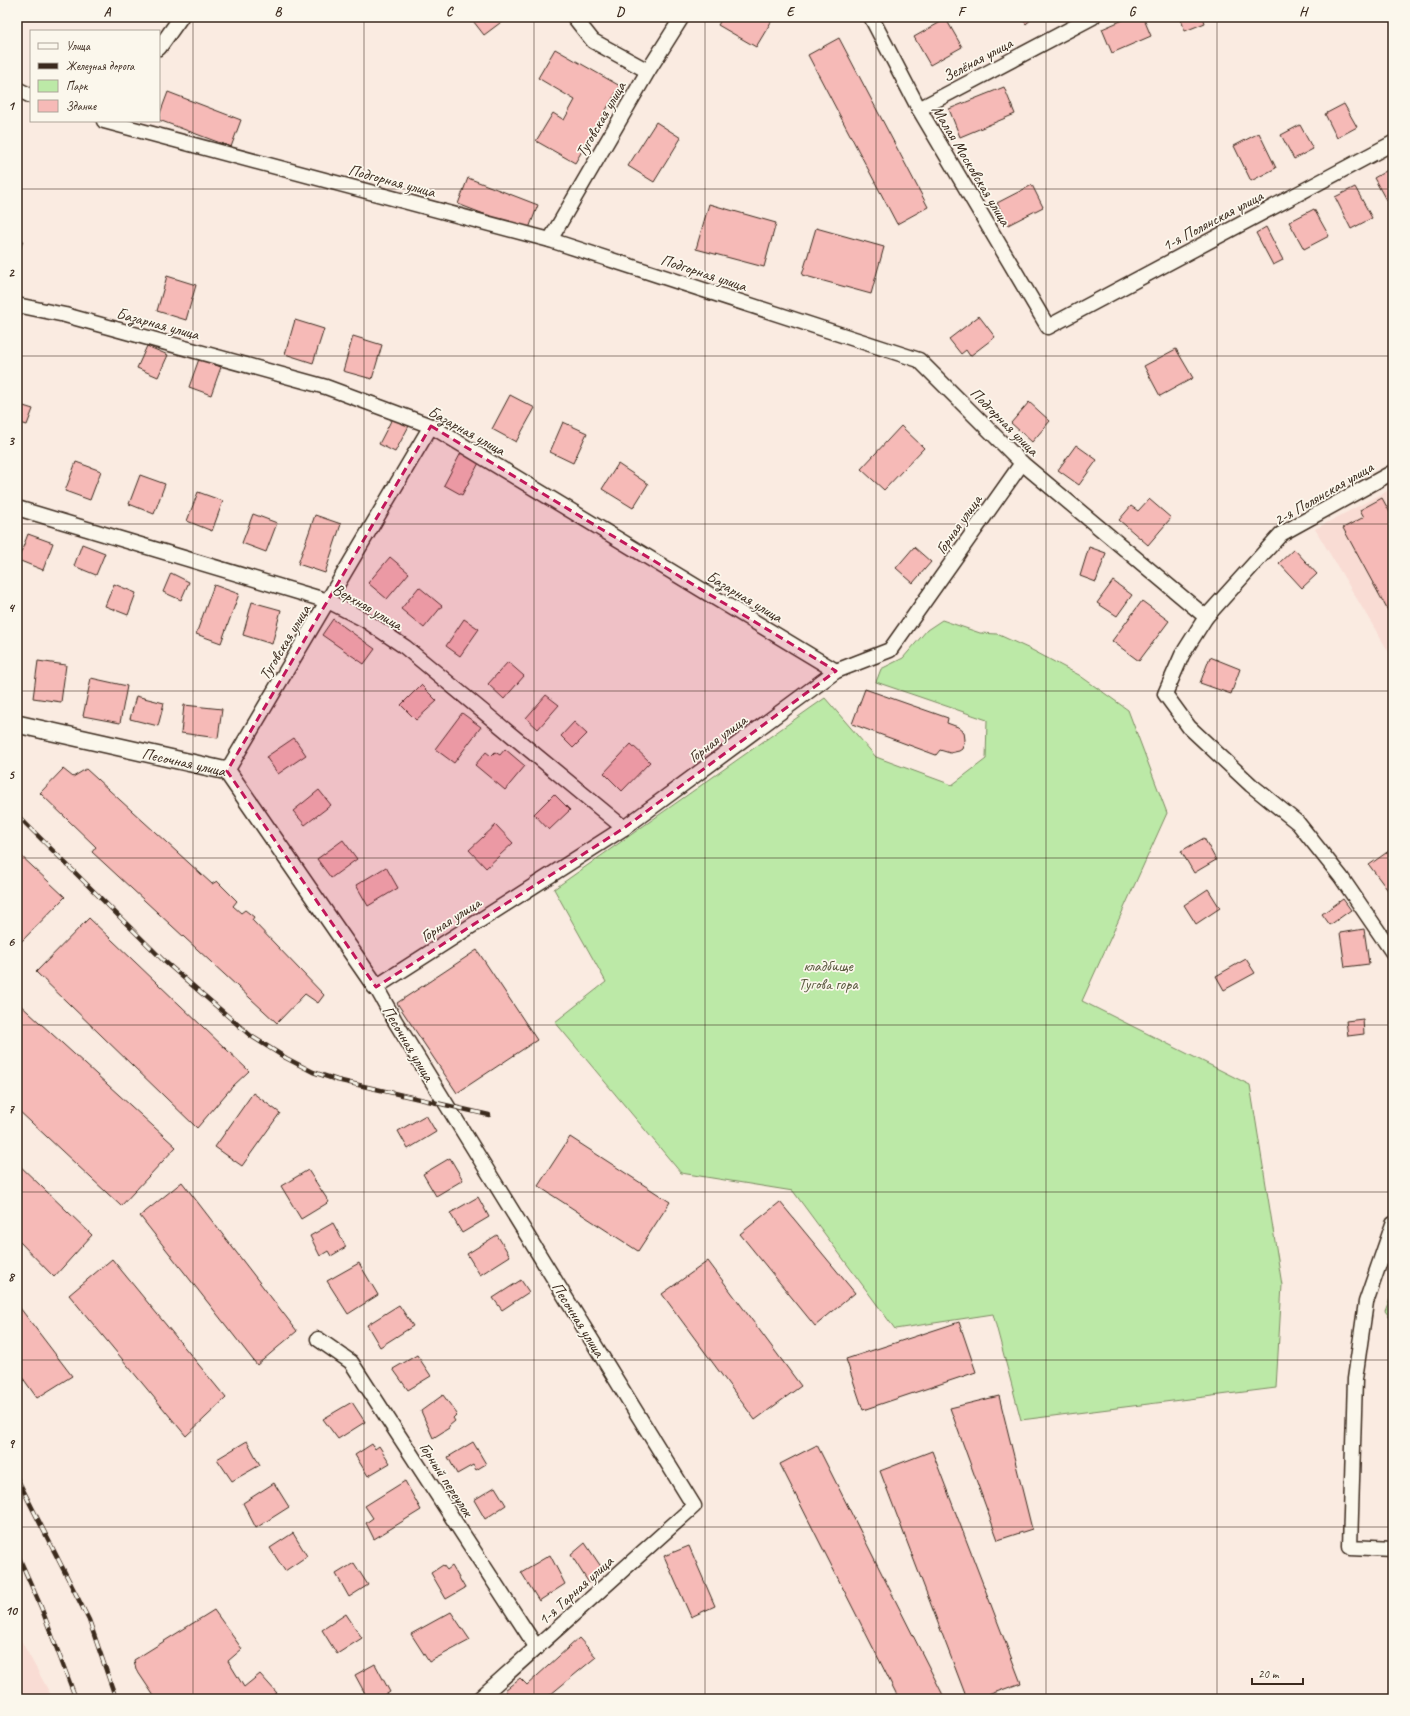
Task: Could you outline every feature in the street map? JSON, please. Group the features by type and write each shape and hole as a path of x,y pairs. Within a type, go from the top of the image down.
{"street":[{"path":"160,47 181,17"},
{"path":"574,17 593,41 648,71"},
{"name":"Туговская улица","path":"550,240 648,71 682,17"},
{"name":"Малая Московская улица","path":"871,17 919,109 1048,327"},
{"name":"Зелёная улица","path":"919,109 1093,17"},
{"path":"17,89 30,96"},
{"name":"Подгорная улица","path":"114,122 124,123 550,240 920,360 1022,463 1206,617"},
{"name":"1-я Полянская улица","path":"1048,327 1393,143"},
{"name":"Базарная улица","path":"17,305 65,315 326,387 431,426 836,671"},
{"name":"Туговская улица","path":"227,771 431,426"},
{"name":"Горная улица","path":"376,987 624,828 836,671 890,650 1022,463"},
{"name":"2-я Полянская улица","path":"1393,472 1281,534 1206,617 1182,656 1165,694 1189,727 1251,785 1298,823 1341,877 1393,953"},
{"name":"Верхняя улица","path":"17,508 328,601 365,620 405,647 624,828"},
{"name":"Песочная улица","path":"17,724 227,771 376,987 395,1021 694,1506"},
{"path":"1393,1224 1366,1302 1355,1379 1350,1547 1393,1549"},
{"name":"Горный переулок","path":"318,1339 351,1362 536,1648"},
{"name":"1-я Тарная улица","path":"479,1699 694,1506"}],"highlighted area":[{"path":"431,426 836,671 624,828 376,987 227,771"}],"shaded area":[{"path":"1393,488 1393,659 1315,529"},
{"path":"17,1633 53,1699 17,1699"}],"green space":[{"name":"кладбище Тугова гора","path":"942,620 980,633 997,634 1032,650 1079,675 1128,710 1167,813 1082,1001 1250,1085 1282,1285 1276,1388 1021,1420 993,1314 895,1329 793,1191 681,1173 555,1022 606,982 554,889 825,698 876,757 952,785 986,759 987,720 876,682 881,669 903,658 927,630"},
{"path":"1393,1291 1393,1321 1385,1311"}],"building":[{"path":"140,17 148,17 145,21"},
{"path":"470,17 508,17 484,35"},
{"path":"723,17 774,17 756,47 718,25"},
{"path":"1020,17 1034,17 1026,24"},
{"path":"1130,17 1143,17 1151,36 1112,53 1102,29"},
{"path":"1180,17 1203,17 1205,23 1185,31"},
{"path":"946,19 962,47 930,65 914,37"},
{"path":"839,38 928,207 897,224 808,55"},
{"path":"555,49 620,86 575,163 536,141 553,113 564,120 575,100 538,78"},
{"path":"1004,87 1015,114 960,137 949,109"},
{"path":"168,92 241,120 231,147 160,120 160,113"},
{"path":"1344,104 1357,127 1337,138 1325,114"},
{"path":"656,122 681,138 654,182 628,166"},
{"path":"1300,125 1313,149 1294,159 1281,135"},
{"path":"1259,133 1276,168 1251,181 1234,146"},
{"path":"1393,167 1393,197 1386,200 1374,178"},
{"path":"468,178 538,205 528,231 458,204"},
{"path":"1032,185 1043,207 1008,225 997,203"},
{"path":"1355,187 1372,218 1351,229 1335,197"},
{"path":"709,204 776,223 764,267 696,249"},
{"path":"1314,209 1329,236 1304,249 1289,222"},
{"path":"1266,227 1283,260 1273,265 1256,233"},
{"path":"816,228 884,247 871,294 802,275"},
{"path":"17,238 23,240 17,260"},
{"path":"167,276 196,285 186,320 157,311"},
{"path":"979,316 995,337 970,356 966,350 961,354 949,339"},
{"path":"295,320 324,329 313,363 285,354"},
{"path":"353,336 382,345 372,379 343,371"},
{"path":"147,346 168,355 158,377 137,368"},
{"path":"1176,349 1193,378 1160,396 1144,366"},
{"path":"199,359 221,367 211,395 189,387"},
{"path":"510,395 535,408 516,442 492,429"},
{"path":"1029,402 1050,421 1032,442 1011,423"},
{"path":"17,404 33,409 27,425 17,422"},
{"path":"394,415 410,424 395,452 379,444"},
{"path":"563,422 587,433 573,463 550,452"},
{"path":"901,426 924,448 884,490 861,469"},
{"path":"1076,445 1097,460 1079,485 1058,470"},
{"path":"463,449 481,459 462,495 444,485"},
{"path":"76,462 101,471 90,500 65,491"},
{"path":"618,464 648,484 633,508 602,489"},
{"path":"140,475 165,484 154,514 129,504"},
{"path":"198,492 223,501 212,531 187,521"},
{"path":"1382,498 1393,518 1393,620 1343,528 1364,517 1360,510"},
{"path":"1149,499 1171,518 1148,545 1119,520 1131,506 1138,511"},
{"path":"253,514 277,523 266,552 242,543"},
{"path":"315,515 341,524 325,573 298,564"},
{"path":"28,534 53,543 43,570 18,560"},
{"path":"82,544 105,553 96,575 74,566"},
{"path":"914,547 931,562 913,583 896,568"},
{"path":"1089,547 1106,553 1096,582 1080,576"},
{"path":"1294,549 1317,574 1302,588 1279,563"},
{"path":"390,557 409,573 387,599 368,583"},
{"path":"171,573 189,582 181,600 163,592"},
{"path":"1113,581 1132,595 1117,616 1097,603"},
{"path":"114,584 136,593 128,615 105,606"},
{"path":"214,585 239,594 221,643 196,634"},
{"path":"419,587 442,606 424,628 401,609"},
{"path":"1142,601 1169,621 1139,661 1112,641"},
{"path":"252,602 281,610 272,644 243,635"},
{"path":"333,619 375,649 364,664 322,635"},
{"path":"464,619 479,629 460,656 446,646"},
{"path":"1210,657 1240,669 1231,694 1200,683"},
{"path":"38,661 66,665 61,702 33,698"},
{"path":"508,662 524,676 504,699 488,684"},
{"path":"91,678 127,686 120,723 83,716"},
{"path":"421,685 437,701 416,720 401,705"},
{"path":"865,689 948,718 947,723 958,727 964,732 965,740 962,749 950,753 940,750 936,755 852,724"},
{"path":"546,695 559,705 538,729 526,718"},
{"path":"136,696 164,703 158,726 130,719"},
{"path":"184,705 222,709 218,738 181,733"},
{"path":"462,713 481,727 454,763 435,749"},
{"path":"574,722 587,734 573,748 561,736"},
{"path":"294,738 306,755 278,774 266,757"},
{"path":"631,744 650,762 622,791 604,773"},
{"path":"505,749 525,766 505,790 475,765 486,752 491,756 495,752 500,755"},
{"path":"63,769 73,777 86,769 212,884 217,881 237,901 233,906 241,913 245,910 254,917 252,920 324,995 318,1003 305,994 277,1023 92,852 96,847 40,793"},
{"path":"319,790 331,805 305,825 293,811"},
{"path":"554,794 570,810 549,830 534,814"},
{"path":"496,825 513,843 486,868 469,850"},
{"path":"1204,838 1216,860 1194,873 1181,851"},
{"path":"343,840 357,859 331,878 317,859"},
{"path":"1393,848 1393,891 1390,893 1369,865"},
{"path":"17,852 65,897 17,946"},
{"path":"386,867 398,888 368,906 356,885"},
{"path":"1208,889 1220,908 1196,924 1184,905"},
{"path":"1343,899 1351,910 1330,925 1322,914"},
{"path":"89,918 249,1071 232,1087 197,1128 36,972"},
{"path":"1364,929 1369,964 1345,967 1340,933"},
{"path":"477,950 537,1040 457,1093 397,1003"},
{"path":"1246,959 1255,973 1224,990 1216,976"},
{"path":"17,1002 176,1147 121,1206 17,1109"},
{"path":"1363,1019 1364,1034 1348,1036 1346,1021"},
{"path":"253,1093 280,1113 242,1166 215,1147"},
{"path":"426,1115 436,1132 408,1149 398,1131"},
{"path":"570,1137 670,1202 638,1251 538,1186"},
{"path":"450,1158 463,1180 436,1196 423,1174"},
{"path":"17,1163 92,1235 54,1277 17,1239"},
{"path":"308,1170 329,1202 301,1219 281,1186"},
{"path":"182,1182 297,1331 257,1365 140,1216"},
{"path":"478,1197 489,1217 462,1233 450,1213"},
{"path":"780,1202 855,1293 815,1326 740,1234"},
{"path":"333,1223 346,1247 331,1256 328,1251 320,1256 310,1236"},
{"path":"497,1235 510,1256 480,1275 467,1254"},
{"path":"112,1259 226,1398 186,1436 69,1295"},
{"path":"708,1261 801,1386 755,1420 662,1294"},
{"path":"359,1263 378,1295 348,1314 327,1281"},
{"path":"521,1280 529,1292 502,1310 493,1298"},
{"path":"17,1304 72,1376 37,1398 17,1370"},
{"path":"399,1305 413,1326 380,1347 367,1325"},
{"path":"959,1322 976,1372 863,1410 846,1359"},
{"path":"417,1355 431,1376 408,1390 393,1369"},
{"path":"443,1395 457,1414 453,1418 455,1421 449,1426 449,1428 433,1438 421,1411"},
{"path":"999,1396 1032,1529 998,1540 950,1408"},
{"path":"352,1402 365,1422 338,1439 323,1419"},
{"path":"247,1441 260,1465 232,1481 217,1459"},
{"path":"473,1442 486,1464 476,1470 473,1465 457,1474 448,1457"},
{"path":"372,1444 375,1449 379,1446 390,1463 368,1476 355,1455"},
{"path":"817,1445 945,1699 899,1699 780,1464"},
{"path":"932,1451 1021,1683 977,1699 967,1699 880,1471"},
{"path":"405,1481 421,1510 374,1539 366,1523 373,1518 365,1506"},
{"path":"274,1483 289,1507 256,1528 243,1503"},
{"path":"495,1487 506,1505 485,1519 474,1500"},
{"path":"293,1533 307,1556 285,1571 270,1548"},
{"path":"585,1543 604,1571 589,1583 571,1555"},
{"path":"689,1546 715,1606 691,1617 664,1556"},
{"path":"550,1555 565,1584 539,1601 521,1572"},
{"path":"354,1563 368,1585 349,1597 336,1574"},
{"path":"443,1565 447,1570 452,1566 465,1588 446,1599 431,1573"},
{"path":"214,1610 242,1649 228,1661 244,1687 260,1674 277,1693 268,1699 156,1699 136,1669 134,1660"},
{"path":"451,1612 470,1640 429,1662 411,1634"},
{"path":"346,1614 362,1638 337,1654 322,1630"},
{"path":"579,1638 596,1657 545,1699 513,1699 505,1690 520,1678 527,1685"},
{"path":"375,1664 390,1692 379,1699 368,1699 355,1675"}],"railway":[{"path":"17,815 163,960 251,1036 286,1058 313,1072 337,1080 489,1115"},
{"path":"17,1478 89,1620 116,1699"},
{"path":"17,1553 41,1607 76,1699"}]}
